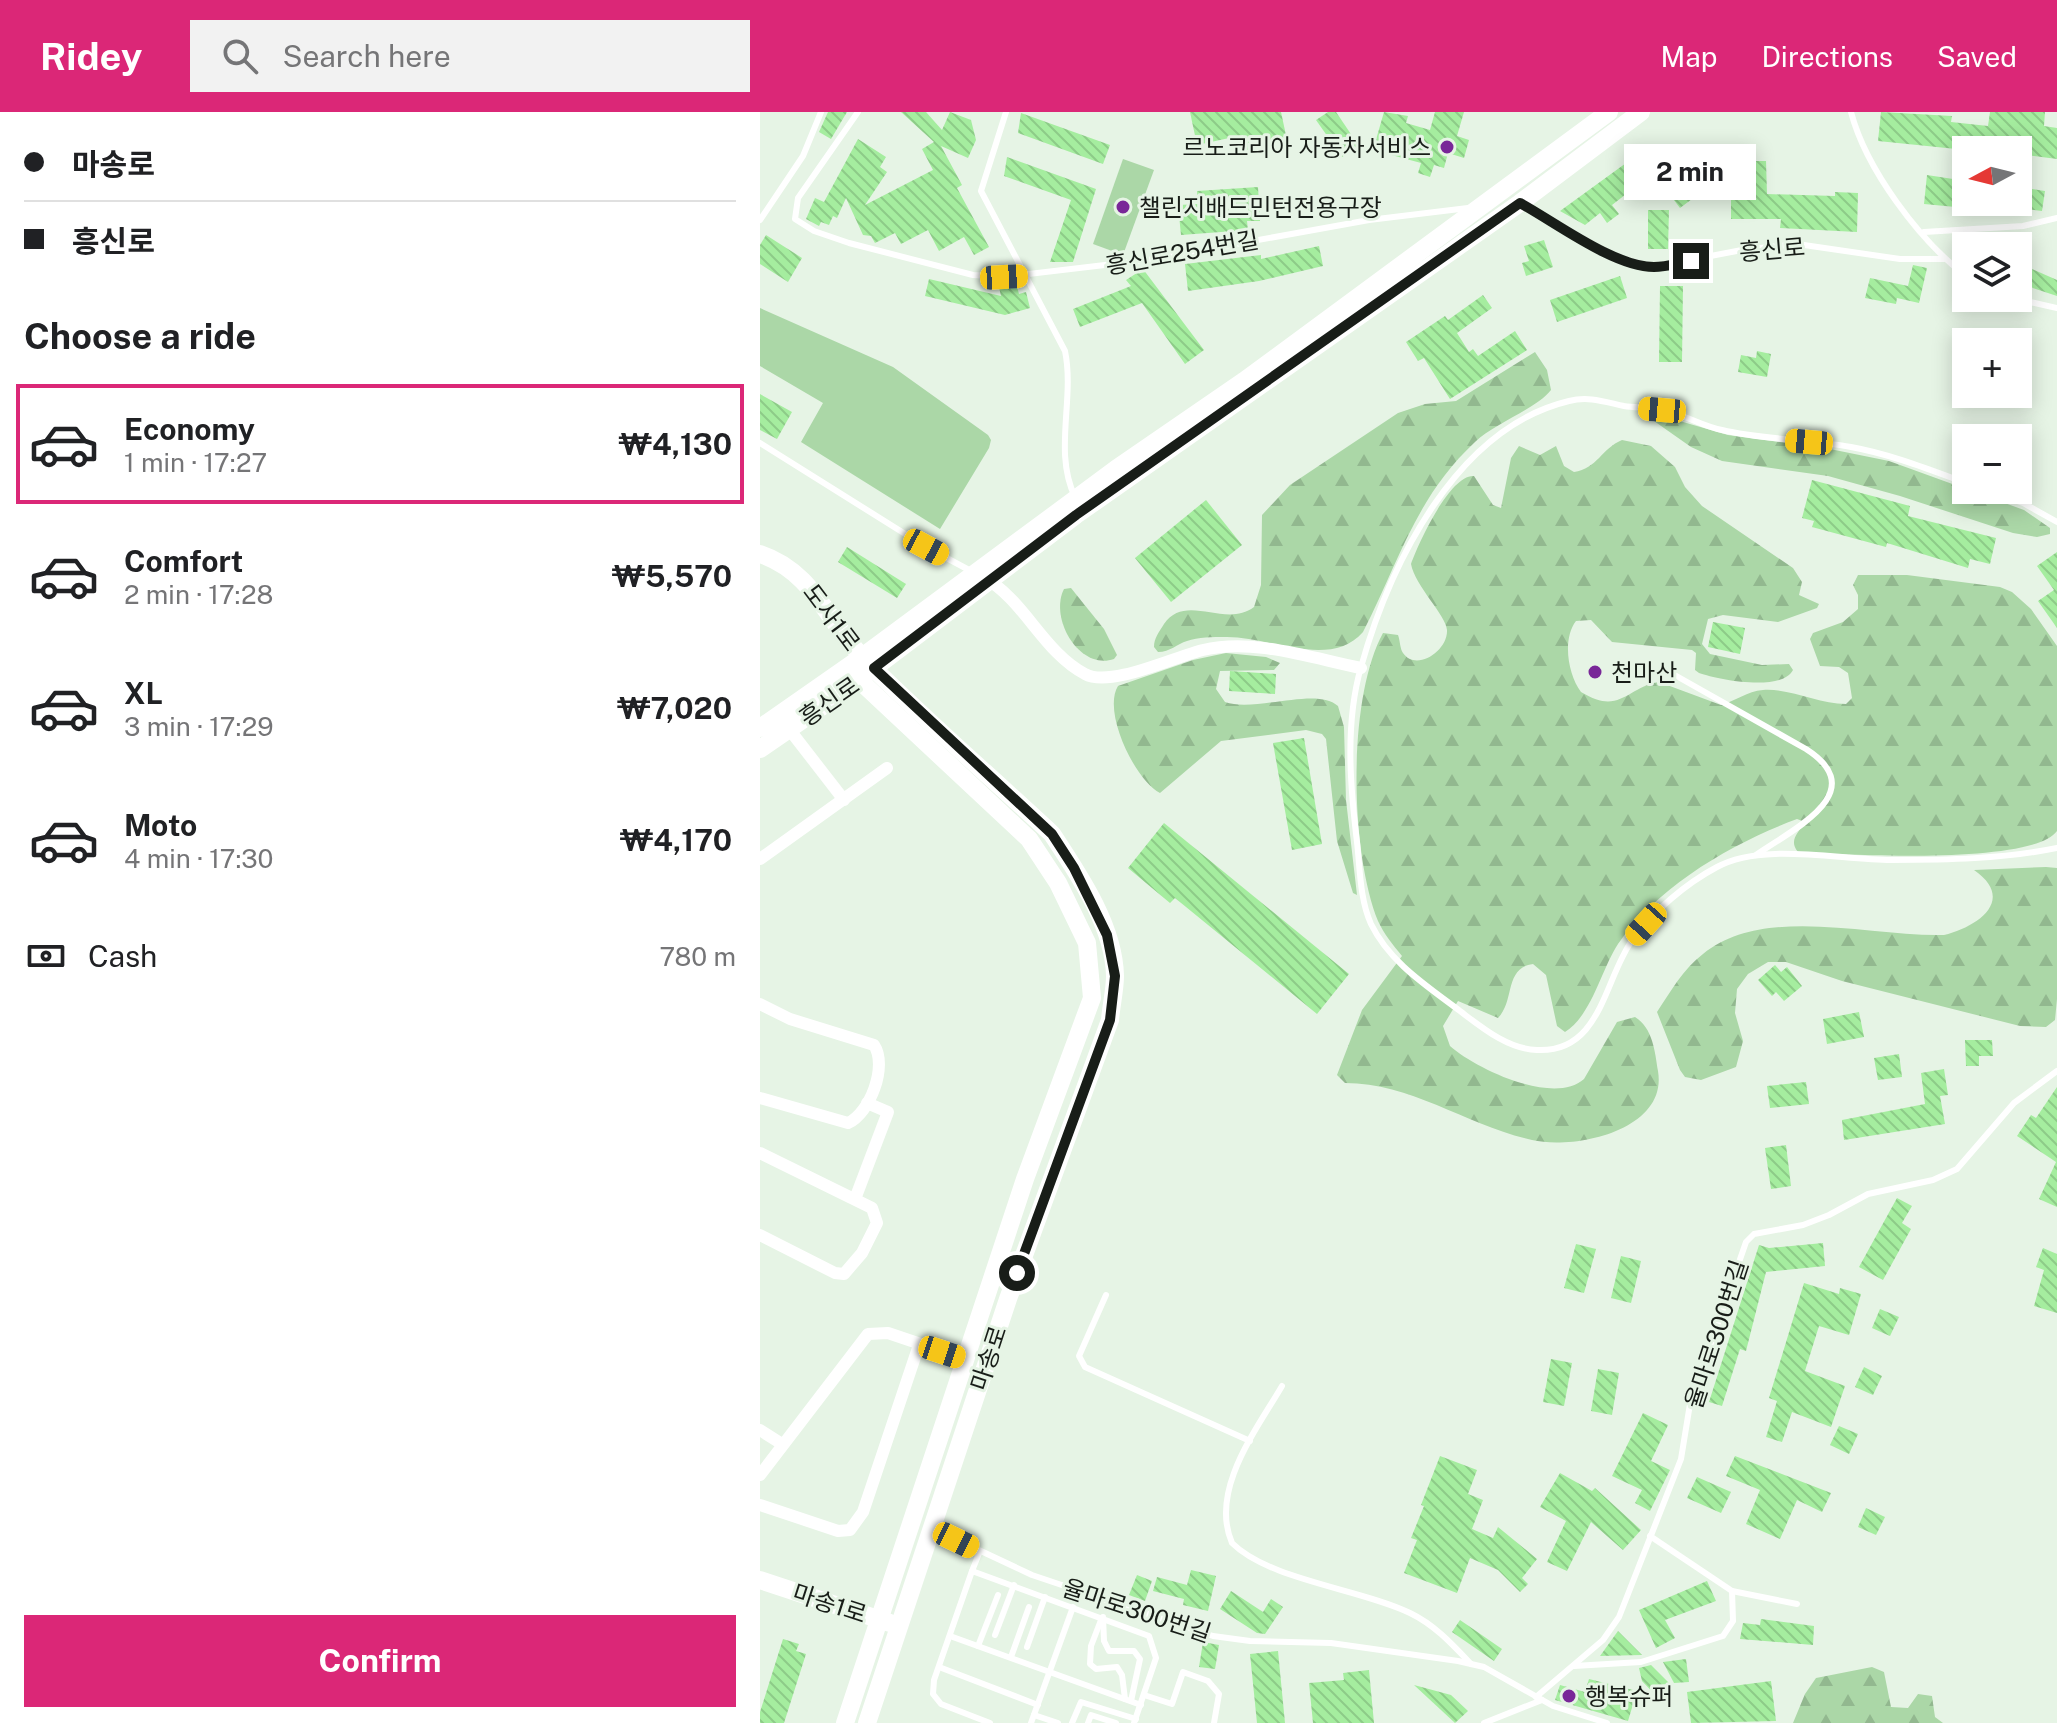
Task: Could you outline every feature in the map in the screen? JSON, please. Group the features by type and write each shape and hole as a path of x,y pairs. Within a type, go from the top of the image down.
{"street":[{"name":"흥신로","path":"760,749 1076,498 1244,381 1609,112"},
{"name":"흥신로","path":"981,576 1520,203 1641,112"},
{"name":"도사1로","path":"760,554 800,575 865,668"},
{"path":"981,576 1067,661 1087,676 1111,678 1226,646 1255,647 1361,668"},
{"name":"흥신로","path":"760,728 865,668"},
{"name":"마송로","path":"845,1723 1025,1179 1092,998 1087,943 1058,883 1029,839 865,668"},
{"name":"마송로","path":"865,668 1052,834 1074,868 1107,935 1115,976 1110,1020 1013,1285 867,1723"},
{"path":"789,729 844,800"},
{"path":"760,859 887,768"},
{"path":"760,1004 790,1019 874,1045 880,1062 867,1103 858,1119 848,1123 760,1098"},
{"path":"855,1199 888,1112 867,1103"},
{"path":"760,1153 872,1208 877,1223 862,1253 844,1274 760,1235"},
{"path":"760,1475 868,1334 888,1333 965,1359"},
{"path":"760,1505 838,1531 850,1530 863,1512 919,1345"},
{"path":"760,1430 782,1444"},
{"name":"마송1로","path":"760,1580 899,1626"}],"lane":[{"path":"760,220 803,156 821,112"},
{"name":"흥신로254번길","path":"858,112 798,198 793,214 799,223 849,243 962,273 989,277 1028,276 1147,260 1424,211 1478,207"},
{"path":"1006,112 981,191 1065,351 1069,377 1065,472 1076,498"},
{"path":"1851,112 1861,146 1874,168 1944,259 1952,265"},
{"path":"1478,207 1520,203"},
{"name":"흥신로","path":"1520,203 1615,257 1653,267 1742,250 1797,244 1900,259 1944,259"},
{"path":"1924,232 2033,225 2057,218"},
{"path":"2032,302 2057,308"},
{"path":"1952,479 1852,447 1719,430 1662,410 1594,399 1552,406 1525,417 1497,436 1445,488 1411,544 1361,668 1350,752 1352,808 1368,918 1382,944 1409,973 1510,1044 1537,1050 1576,1039 1591,1026 1604,1003 1618,962 1658,911 1714,868 1733,859 1756,855 1890,860 1995,856 2057,848"},
{"path":"760,443 900,532 981,576"},
{"path":"2025,504 2057,522"},
{"path":"1664,669 1806,749 1826,763 1832,774 1835,785 1826,801 1756,855"},
{"name":"율마로300번길","path":"1484,1723 1539,1698 1603,1640 1619,1617 1681,1459 1690,1404 1746,1242 1754,1234 1803,1225 1829,1215 1868,1194 1933,1180 1957,1169 2014,1103 2057,1071"},
{"path":"1106,1295 1081,1346 1079,1356 1085,1367 1250,1441"},
{"path":"1282,1386 1237,1466 1228,1500 1228,1534 1239,1550 1292,1574 1408,1612 1435,1628 1471,1664"},
{"name":"율마로300번길","path":"932,1528 1032,1575 1213,1636 1250,1641 1331,1643 1471,1664 1501,1676 1539,1698 1607,1723"},
{"path":"1650,1536 1732,1591 1797,1604"},
{"path":"980,1551 932,1687 936,1700 990,1723"},
{"path":"972,1571 1137,1629 1154,1643 1156,1658 1135,1721 1081,1702 1072,1723"},
{"path":"995,1635 1014,1585"},
{"path":"1574,1666 1641,1662 1723,1636 1733,1621 1732,1591"},
{"path":"978,1646 998,1595"},
{"path":"1027,1647 1045,1597"},
{"path":"1011,1657 1029,1607"},
{"path":"1031,1723 1073,1607"},
{"path":"1103,1617 1104,1641 1109,1651 1130,1650 1140,1659 1128,1700"},
{"path":"1103,1617 1089,1659 1096,1669 1114,1666 1120,1670 1128,1700"},
{"path":"950,1636 1141,1705"},
{"path":"939,1667 1038,1705"},
{"path":"1144,1695 1172,1704 1183,1672 1208,1681 1219,1694 1214,1723"},
{"path":"1034,1715 1058,1723"},
{"path":"1088,1723 1091,1715 1116,1723"}],"green space":[{"name":"챌린지배드민턴전용구장","path":"1123,159 1154,170 1123,255 1093,244"},
{"path":"760,308 893,367 988,435 991,440 989,448 940,529 801,442 823,403 760,366"},
{"path":"1535,352 1547,370 1551,390 1536,403 1483,435 1454,463 1437,485 1410,532 1363,632 1349,643 1334,649 1316,650 1216,637 1183,642 1162,652 1154,647 1164,624 1183,611 1231,614 1243,613 1254,607 1261,585 1262,515 1290,485 1398,413 1425,404 1456,401"},
{"path":"1652,413 1728,435 1825,448 1889,461 1952,484 1952,504 2007,504 2024,510 2050,528 2050,534 2037,537 2013,533 1828,476 1722,461 1691,447 1654,421"},
{"path":"1622,440 1651,446 1675,467 1685,487 1702,506 1793,568 1802,582 1799,595 1819,604 1817,608 1778,622 1723,615 1708,619 1702,644 1710,654 1762,665 1789,664 1793,670 1787,677 1764,682 1735,681 1699,673 1695,670 1696,653 1692,650 1612,642 1591,620 1576,621 1569,637 1568,657 1581,692 1594,699 1614,701 1659,682 1721,705 1763,690 1846,704 1852,698 1848,673 1839,667 1820,666 1810,639 1813,633 1843,622 1858,609 1858,595 1853,585 1858,575 1907,575 2000,587 2012,592 2031,609 2057,646 2057,831 2041,842 1976,853 1893,856 1798,852 1794,840 1805,822 1797,819 1722,854 1654,903 1618,944 1589,1004 1565,1032 1557,1026 1546,975 1533,964 1524,967 1514,978 1507,1003 1498,1018 1458,1001 1443,1026 1450,1046 1496,1074 1535,1086 1571,1086 1584,1079 1617,1022 1635,1017 1646,1027 1658,1071 1657,1091 1649,1108 1634,1121 1593,1138 1571,1142 1532,1140 1508,1134 1417,1097 1370,1085 1345,1083 1337,1075 1362,1010 1402,956 1378,921 1362,856 1356,776 1363,696 1371,661 1383,633 1398,635 1403,653 1416,660 1423,660 1437,652 1446,638 1447,630 1442,616 1418,581 1411,564 1436,512 1455,486 1465,478 1474,476 1493,505 1501,508 1511,458 1519,446 1540,455 1556,446 1564,466 1574,472 1594,463"},
{"path":"1071,588 1104,629 1117,655 1114,659 1101,661 1089,657 1070,639 1064,627 1060,601 1064,589"},
{"path":"1226,653 1266,657 1280,663 1274,670 1220,671 1216,689 1225,702 1238,705 1316,698 1338,706 1344,727 1346,800 1357,895 1353,893 1337,841 1326,739 1322,734 1306,730 1221,741 1160,793 1150,786 1132,760 1114,712 1118,686 1193,660"},
{"path":"2057,868 2057,999 2055,1020 2046,1027 2020,1026 1842,981 1786,962 1768,962 1748,974 1737,989 1735,1013 1743,1041 1736,1067 1701,1080 1685,1077 1680,1070 1657,1012 1689,966 1728,939 1756,930 1819,926 1944,935 1969,926 1988,911 1992,892 1974,870"},
{"path":"1872,1667 1884,1672 1891,1707 1908,1708 1918,1694 1932,1696 1935,1717 1943,1723 1793,1723 1805,1694 1816,1678"}],"building":[{"path":"828,112 847,112 831,139 819,132"},
{"path":"901,112 926,112 942,130 950,112 971,120 976,140 968,158 941,146 962,185 957,188 989,247 974,255 964,237 939,251 928,230 901,244 895,233 875,243 871,236 863,235 846,198 837,218 833,216 829,225 821,222 819,226 806,219 815,198 824,202 858,139 886,157 880,167 887,172 865,205 933,170 922,149 934,142"},
{"path":"1190,112 1281,112 1287,140 1247,150 1243,135 1197,145"},
{"path":"1328,112 1336,112 1359,146 1342,157 1316,120"},
{"path":"1384,112 1408,116 1406,123 1430,130 1435,112 1464,112 1457,136 1469,140 1464,158 1448,153 1444,168 1434,165 1430,177 1418,173 1421,163 1373,150"},
{"path":"1881,112 1952,116 1951,122 1988,126 1990,112 2045,112 2044,126 2057,128 2057,159 2032,156 2032,136 1952,136 1952,149 1878,141"},
{"path":"1021,113 1110,145 1103,164 1018,133"},
{"path":"1644,150 1659,170 1682,154 1694,171 1699,168 1712,184 1680,208 1661,183 1633,176 1630,191 1612,205 1619,214 1607,223 1600,213 1585,225 1560,211"},
{"path":"1007,157 1096,189 1073,262 1050,262 1071,200 1004,176"},
{"path":"1731,161 1766,161 1767,194 1835,196 1835,192 1858,193 1857,232 1780,228 1781,219 1731,219"},
{"path":"1927,175 1952,179 1952,207 1924,204"},
{"path":"1258,187 1260,221 1247,221 1248,230 1181,235 1178,205 1198,204 1197,191"},
{"path":"2032,189 2045,191 2042,211 2032,210"},
{"path":"1648,210 1669,210 1668,249 1648,249"},
{"path":"766,235 802,258 788,282 760,264 760,245"},
{"path":"1544,240 1553,267 1526,276 1522,263 1529,261 1524,246"},
{"path":"1319,246 1323,266 1259,281 1188,291 1185,264 1261,255 1261,259"},
{"path":"1913,265 1927,268 1919,303 1897,298 1896,304 1865,298 1870,278 1908,286"},
{"path":"1143,269 1204,350 1185,364 1142,303 1080,327 1073,309 1131,286 1126,280"},
{"path":"2032,269 2057,280 2057,296 2032,288"},
{"path":"1620,276 1627,298 1557,322 1550,300"},
{"path":"929,279 1001,296 999,287 1016,283 1019,294 1026,292 1030,308 1005,315 925,296"},
{"path":"1660,286 1683,286 1682,362 1659,362"},
{"path":"1483,295 1492,308 1457,333 1469,352 1473,349 1478,356 1515,331 1527,350 1450,399 1424,358 1418,361 1406,342 1445,316 1448,320"},
{"path":"1757,351 1771,354 1767,377 1738,372 1741,355 1756,358"},
{"path":"760,394 792,412 777,439 760,430"},
{"path":"1812,480 1910,506 1908,516 1996,538 1990,564 1970,559 1968,568 1887,543 1886,547 1812,527 1814,521 1802,518"},
{"path":"1206,500 1242,545 1171,602 1135,558"},
{"path":"847,547 906,584 897,598 838,562"},
{"path":"2057,552 2057,628 2038,601 2054,590 2037,566"},
{"path":"1713,622 1745,628 1740,654 1708,647"},
{"path":"1230,671 1276,674 1275,694 1229,691"},
{"path":"1304,738 1322,844 1292,850 1273,743"},
{"path":"1164,823 1349,974 1317,1014 1175,898 1170,903 1128,868"},
{"path":"1775,965 1781,972 1787,967 1802,986 1784,1001 1776,992 1772,996 1758,980"},
{"path":"1859,1012 1864,1037 1827,1044 1823,1019"},
{"path":"1965,1040 1992,1040 1993,1056 1979,1056 1979,1066 1966,1066"},
{"path":"1899,1054 1902,1077 1878,1080 1874,1058"},
{"path":"1944,1069 1948,1095 1940,1096 1945,1124 1844,1140 1842,1120 1925,1104 1921,1073"},
{"path":"1806,1082 1809,1104 1770,1108 1767,1086"},
{"path":"2057,1087 2057,1207 2039,1199 2056,1162 2017,1136 2031,1115 2036,1118"},
{"path":"1786,1145 1791,1186 1771,1189 1765,1148"},
{"path":"1897,1198 1912,1206 1902,1223 1911,1229 1883,1280 1859,1267"},
{"path":"1823,1243 1825,1266 1766,1272 1746,1351 1740,1349 1722,1406 1709,1402 1759,1245 1769,1248"},
{"path":"1576,1244 1596,1249 1584,1293 1564,1288"},
{"path":"2043,1248 2057,1254 2057,1313 2034,1306 2044,1270 2036,1267"},
{"path":"1621,1256 1641,1261 1631,1303 1611,1298"},
{"path":"1804,1283 1839,1294 1840,1288 1861,1294 1849,1335 1819,1326 1805,1371 1845,1386 1831,1427 1792,1412 1782,1442 1766,1437 1777,1401 1769,1398"},
{"path":"1880,1309 1899,1317 1890,1336 1872,1328"},
{"path":"1551,1359 1572,1363 1564,1406 1543,1402"},
{"path":"1864,1367 1882,1376 1873,1395 1855,1387"},
{"path":"1598,1369 1619,1373 1612,1415 1591,1411"},
{"path":"1643,1413 1668,1425 1651,1461 1670,1470 1650,1511 1635,1503 1642,1490 1612,1476"},
{"path":"1839,1426 1858,1434 1849,1454 1830,1445"},
{"path":"1440,1456 1477,1470 1468,1494 1483,1500 1472,1529 1493,1538 1498,1527 1537,1559 1522,1578 1528,1584 1520,1592 1498,1570 1470,1558 1457,1593 1404,1573 1417,1540 1411,1538 1424,1506 1421,1505"},
{"path":"1735,1456 1831,1493 1822,1512 1797,1500 1780,1539 1746,1524 1760,1490 1726,1476"},
{"path":"1560,1473 1592,1491 1595,1488 1641,1530 1623,1550 1591,1522 1567,1571 1547,1562 1566,1521 1540,1507"},
{"path":"1697,1477 1731,1492 1721,1513 1687,1498"},
{"path":"1866,1508 1885,1517 1876,1535 1858,1527"},
{"path":"1191,1570 1216,1576 1208,1611 1183,1605 1184,1599 1153,1591 1157,1577 1187,1585"},
{"path":"1137,1575 1152,1581 1145,1601 1129,1595"},
{"path":"1707,1581 1716,1601 1665,1620 1675,1638 1656,1648 1639,1610"},
{"path":"1231,1591 1263,1612 1271,1599 1283,1607 1265,1634 1257,1633 1220,1609"},
{"path":"1761,1619 1814,1626 1813,1645 1740,1639 1743,1623 1760,1625"},
{"path":"1460,1620 1502,1649 1494,1661 1452,1632"},
{"path":"1618,1631 1642,1655 1600,1656"},
{"path":"783,1639 799,1644 796,1651 806,1654 784,1723 760,1723 760,1712"},
{"path":"1203,1642 1219,1645 1215,1669 1199,1667"},
{"path":"1278,1651 1285,1723 1257,1723 1250,1654"},
{"path":"1686,1659 1689,1682 1674,1683 1663,1662"},
{"path":"1651,1665 1670,1684 1657,1685 1660,1700 1642,1681 1639,1668"},
{"path":"1369,1670 1374,1723 1313,1723 1309,1683 1344,1680 1343,1673"},
{"path":"1589,1679 1637,1691 1628,1721 1555,1700 1560,1685 1585,1692"},
{"path":"1771,1681 1776,1721 1691,1723 1687,1692"},
{"path":"1414,1685 1451,1695 1468,1711 1455,1723"}],"place":[{"name":"르노코리아 자동차서비스","path":"1447,147"},
{"name":"챌린지배드민턴전용구장","path":"1123,207"},
{"name":"천마산","path":"1595,672"},
{"name":"행복슈퍼","path":"1569,1696"}],"route":[{"path":"1017,1273 1110,1020 1115,976 1107,935 1074,868 1052,834 874,668 1076,515 1520,203 1615,257 1637,265 1653,267 1691,261"}]}
